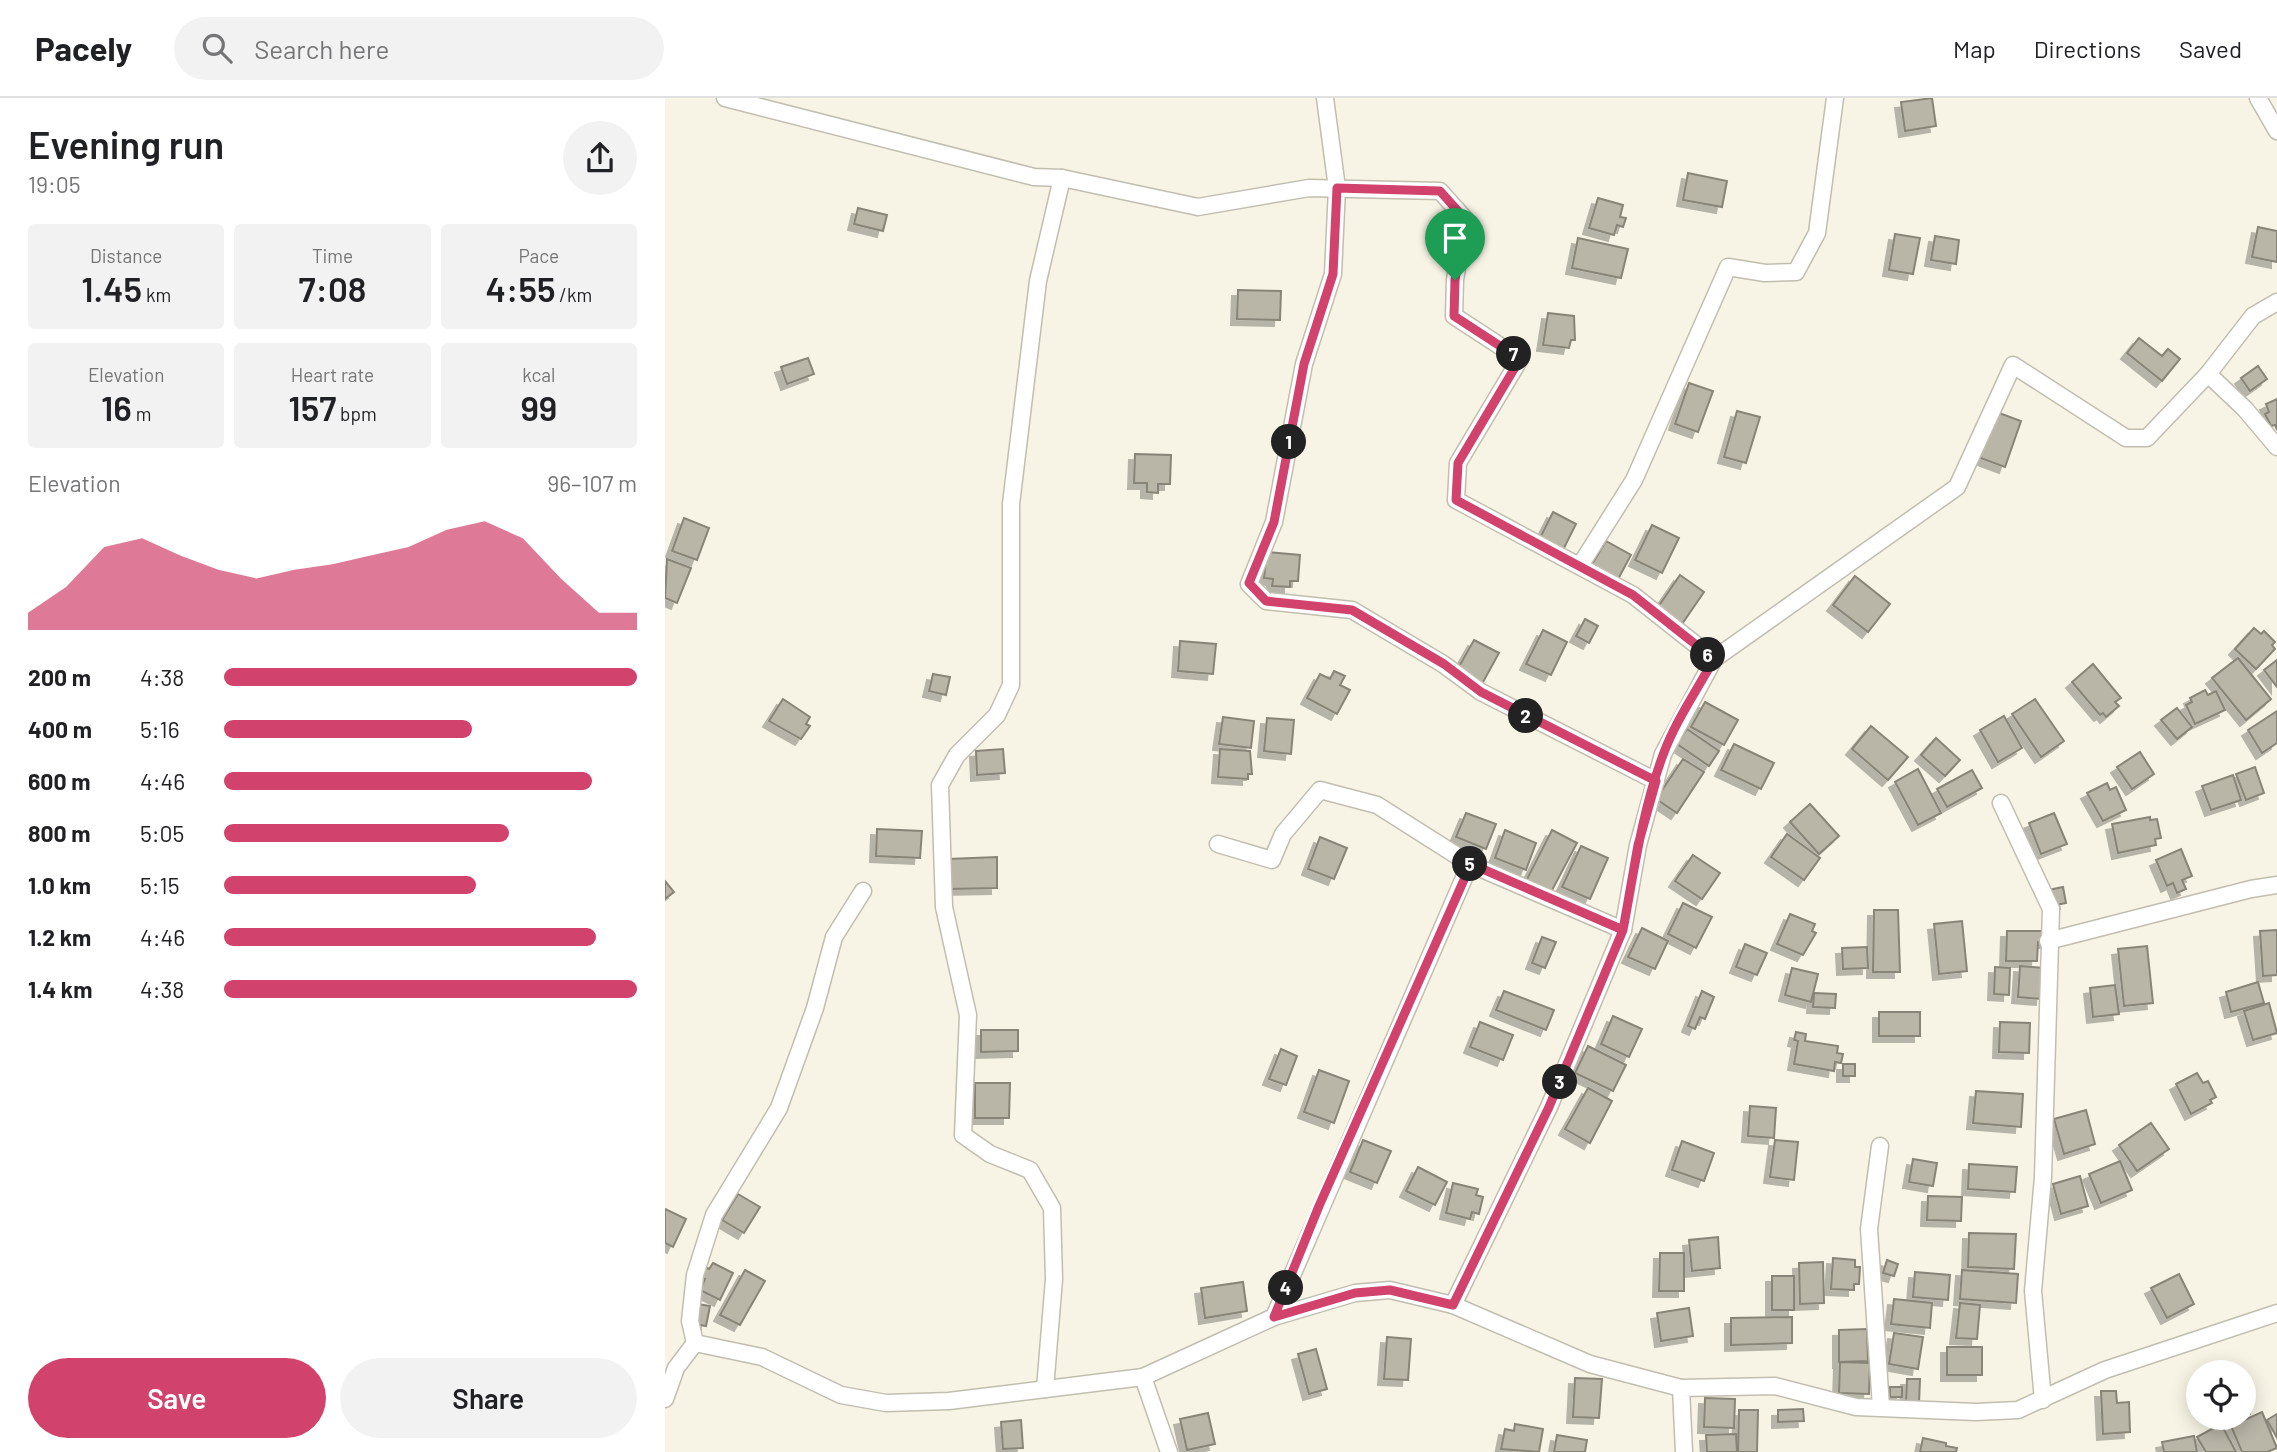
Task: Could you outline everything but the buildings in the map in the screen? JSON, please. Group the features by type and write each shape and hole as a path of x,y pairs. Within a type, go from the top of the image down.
{"street":[{"path":"725,98 1034,177 1062,178 1198,207 1309,188 1440,191 1465,219 1455,280 1454,316 1520,359 1458,463 1456,500 1581,564 1633,595 1714,659"},
{"path":"1325,98 1337,188 1333,274 1304,364 1274,522 1249,583 1266,601 1352,610 1444,664 1481,692 1656,781"},
{"path":"1581,564 1634,480 1728,267 1765,273 1796,272 1817,233 1835,98"},
{"path":"2258,98 2277,131"},
{"path":"1045,1389 1054,1279 1052,1208 1030,1170 990,1154 963,1135 968,1016 944,908 940,785 957,755 997,715 1010,685 1011,505 1038,281 1062,178"},
{"path":"1453,1305 1549,1107 1623,930 1638,845 1663,754 1714,659 1957,487 2013,365 2126,438 2147,438 2208,374 2253,316 2277,302"},
{"path":"2208,374 2277,447"},
{"path":"1218,844 1272,860 1283,834 1320,790 1377,805 1471,864 1623,930"},
{"path":"2001,803 2051,909 2043,1177 2033,1291 2043,1400"},
{"path":"1274,1317 1319,1206 1471,864"},
{"path":"2048,941 2251,889 2277,885"},
{"path":"695,1343 690,1321 695,1275 714,1215 779,1108 815,1008 834,937 863,891"},
{"path":"1880,1146 1869,1229 1881,1408"},
{"path":"695,1343 762,1357 841,1395 886,1403 949,1401 1143,1377 1274,1317 1355,1293 1390,1290 1453,1305 1590,1364 1681,1388 1775,1386 1832,1403 1976,1412 2018,1409 2105,1370 2277,1313"},
{"path":"665,1399 676,1368 695,1343"},
{"path":"1143,1377 1169,1452"},
{"path":"1681,1388 1684,1452"}],"route":[{"path":"1455,280 1454,316 1520,359 1458,463 1456,500 1581,564 1633,595 1714,659 1663,754 1656,781 1638,845 1623,930 1471,864 1319,1206 1274,1317 1355,1293 1390,1290 1453,1305 1549,1107 1623,930 1638,845 1656,781 1481,692 1444,664 1352,610 1266,601 1249,583 1274,522 1304,364 1333,274 1337,188 1440,191 1465,219 1455,280"}]}
